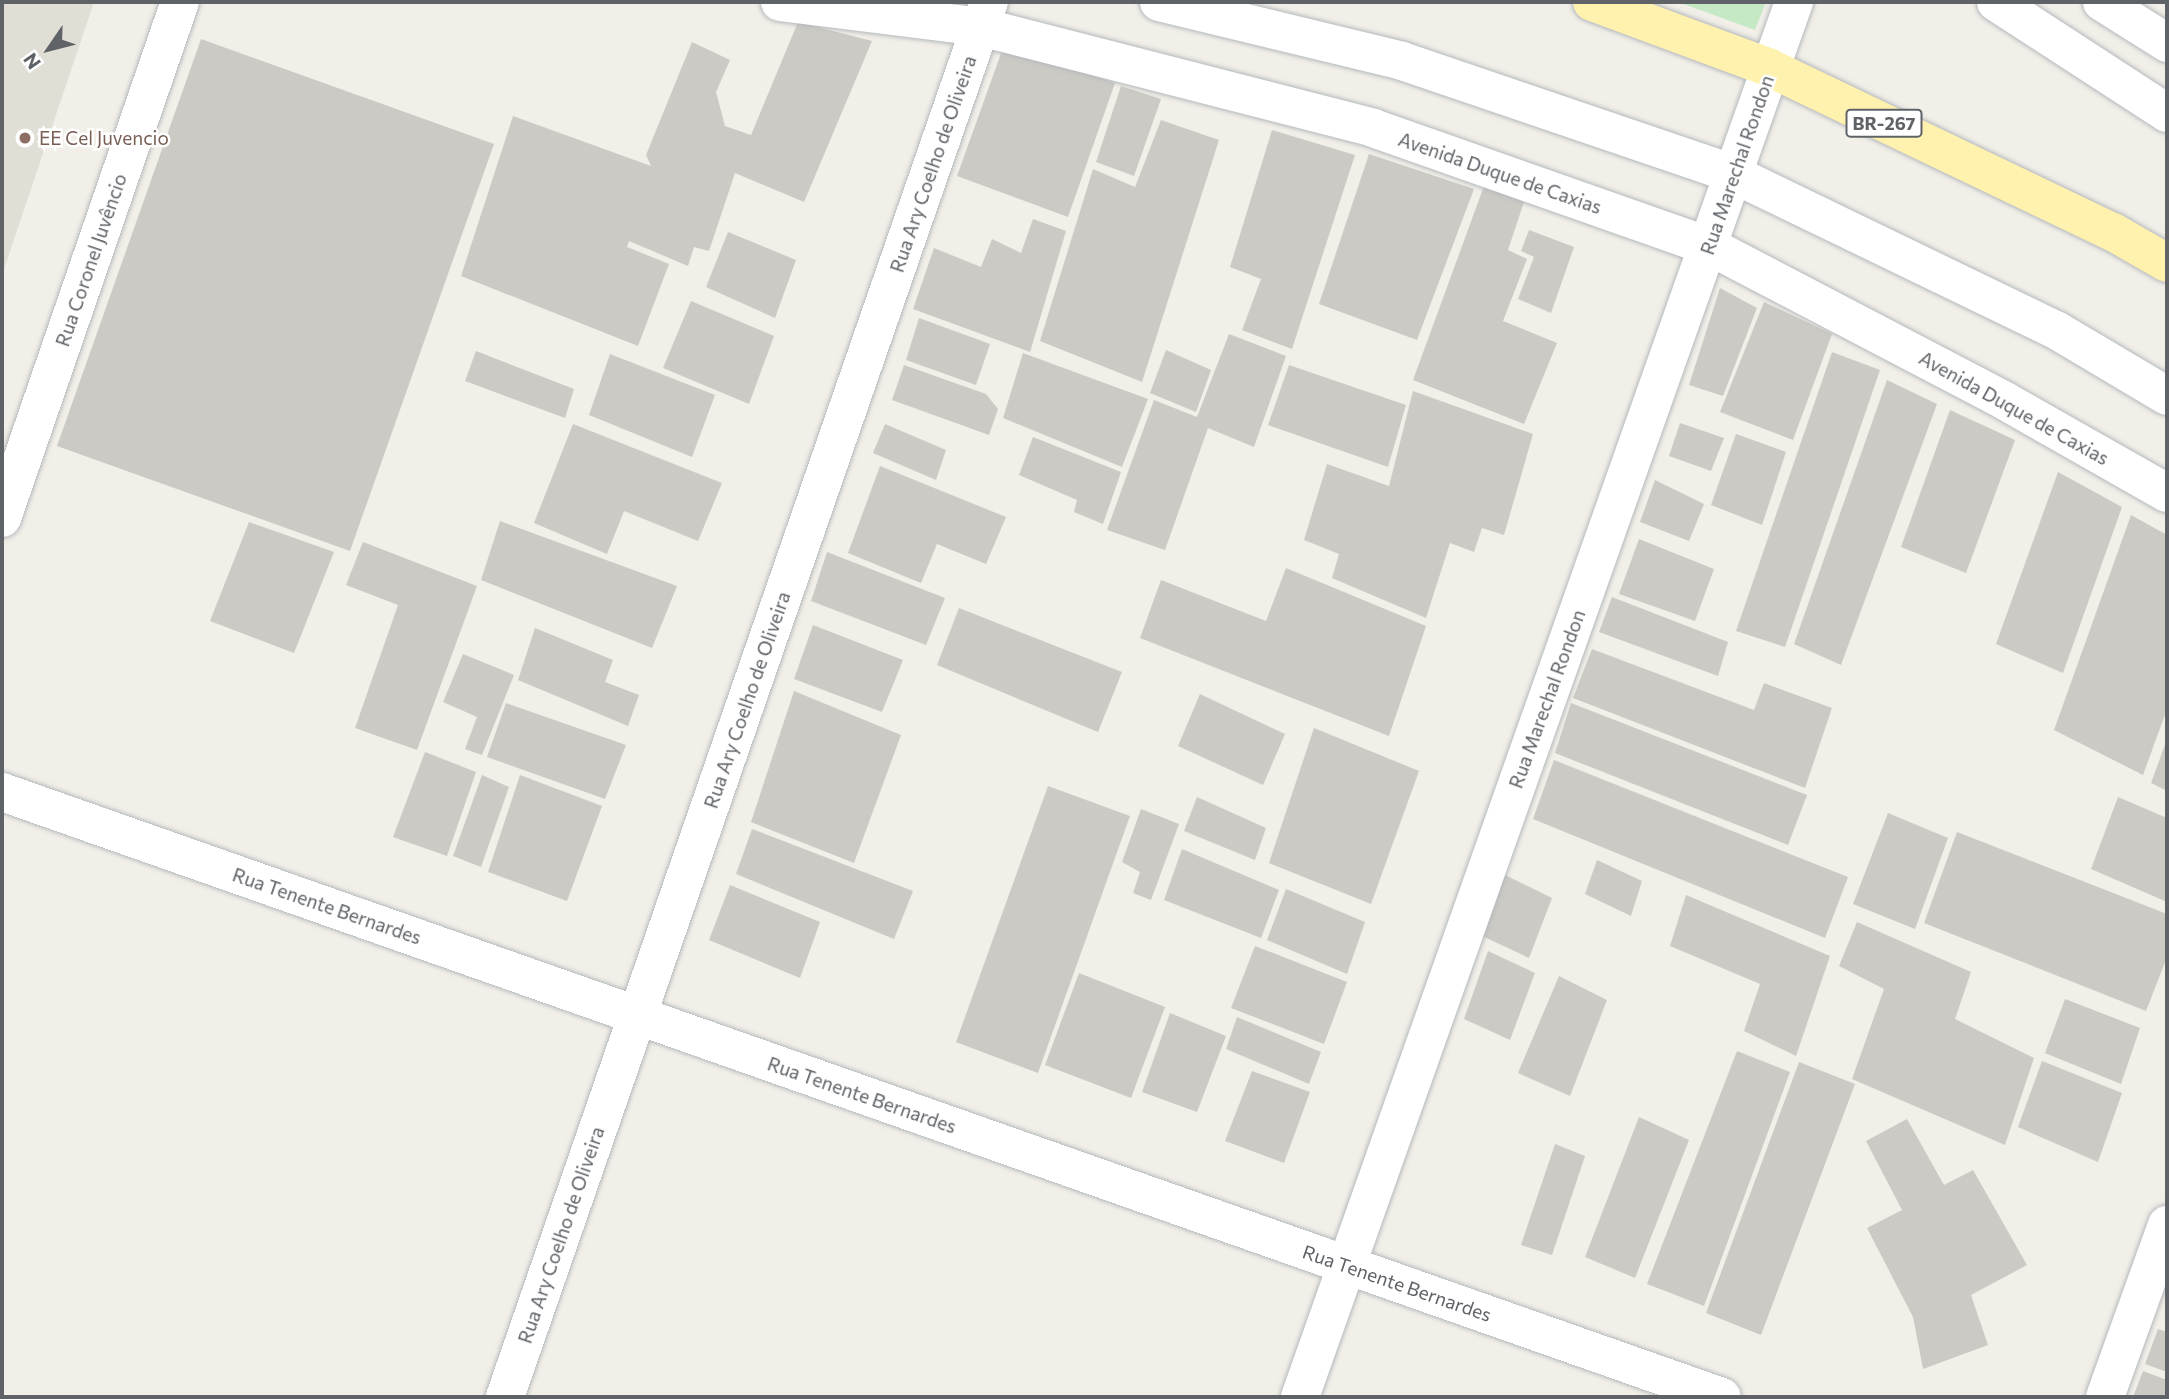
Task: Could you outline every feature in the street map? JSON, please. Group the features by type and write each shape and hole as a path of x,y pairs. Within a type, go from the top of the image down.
{"main road":[{"name":"BR-267","path":"1592,2 1770,68 2113,232 2167,263"}],"street":[{"name":"Rua Coronel Juvêncio","path":"2,517 180,2"},
{"name":"Avenida Duque de Caxias","path":"780,2 985,15 1373,128 1709,246 2005,401 2167,493"},
{"path":"1158,2 1402,61 1733,174 2056,330 2167,396"},
{"name":"Rua Marechal Rondon","path":"1300,1397 1794,2"},
{"path":"1996,2 2167,113"},
{"path":"2102,2 2167,43"},
{"name":"Rua Ary Coelho de Oliveira","path":"505,1397 985,15"},
{"name":"Rua Tenente Bernardes","path":"2,792 1722,1397"},
{"path":"2105,1397 2167,1225"}],"shaded area":[{"name":"EE Cel Juvencio","path":"2,2 94,2 2,275"}],"green space":[{"path":"1678,2 1766,2 1755,30"}],"building":[{"path":"798,22 872,41 804,202 735,173 709,251 694,247 688,266 629,241 627,247 669,264 638,346 461,276 513,116 651,166 646,155 692,42 730,60 716,92 725,126 751,135"},
{"path":"201,39 494,144 350,551 57,446"},
{"path":"1004,45 1115,83 1068,217 957,176"},
{"path":"1121,86 1161,99 1134,176 1096,162"},
{"path":"1161,120 1219,140 1142,382 1040,341 1093,169 1135,187"},
{"path":"1272,130 1355,155 1292,349 1242,330 1261,279 1230,267"},
{"path":"1369,154 1474,189 1417,340 1319,304"},
{"path":"1484,186 1524,202 1508,250 1527,259 1503,321 1557,343 1524,424 1413,380"},
{"path":"1033,219 1066,231 1030,352 913,309 934,248 981,267 992,239 1021,253"},
{"path":"1529,230 1574,247 1551,313 1518,299 1534,257 1521,251"},
{"path":"728,232 796,260 775,318 706,287"},
{"path":"1720,288 1757,308 1723,396 1689,385"},
{"path":"691,301 774,336 749,404 663,368"},
{"path":"1764,302 1832,334 1793,440 1720,412"},
{"path":"919,318 990,344 976,385 906,360"},
{"path":"1229,334 1286,356 1254,447 1208,428 1165,550 1107,530 1154,400 1197,417"},
{"path":"1166,350 1211,370 1196,412 1150,393"},
{"path":"476,351 574,389 565,418 465,381"},
{"path":"1832,352 1880,370 1785,647 1736,631"},
{"path":"1023,353 1148,399 1122,467 1003,418"},
{"path":"610,354 715,395 692,457 589,415"},
{"path":"904,365 986,394 998,409 989,435 892,400"},
{"path":"1289,365 1406,405 1388,467 1268,425"},
{"path":"1887,380 1937,404 1841,665 1794,644"},
{"path":"1413,391 1533,434 1504,535 1482,528 1474,552 1450,543 1426,618 1332,578 1339,554 1304,540 1327,464 1389,486"},
{"path":"1950,410 2015,440 1966,573 1901,547"},
{"path":"1680,423 1724,438 1711,471 1669,456"},
{"path":"573,424 722,483 698,541 624,511 607,554 534,523"},
{"path":"885,424 946,450 936,480 873,453"},
{"path":"1736,434 1786,452 1762,525 1711,505"},
{"path":"1033,437 1121,472 1103,524 1074,512 1077,500 1019,475"},
{"path":"880,466 1006,517 986,564 937,544 921,583 848,553"},
{"path":"2058,472 2122,507 2063,673 1996,644"},
{"path":"1655,480 1704,504 1689,541 1640,522"},
{"path":"2131,515 2167,535 2167,709 2143,775 2054,730"},
{"path":"500,521 677,586 652,648 481,580"},
{"path":"249,522 334,552 294,653 210,621"},
{"path":"1639,539 1714,569 1695,621 1619,594"},
{"path":"363,542 477,586 417,750 355,728 398,605 346,585"},
{"path":"827,552 945,598 926,645 811,601"},
{"path":"1286,568 1426,626 1389,736 1140,638 1161,580 1266,621"},
{"path":"1612,597 1728,642 1718,676 1599,632"},
{"path":"959,608 1122,672 1098,732 937,665"},
{"path":"813,625 903,660 882,712 794,679"},
{"path":"535,628 613,660 605,682 639,695 628,726 518,680"},
{"path":"1592,649 1754,710 1764,683 1832,708 1805,788 1573,698"},
{"path":"463,654 514,675 482,755 465,749 477,717 443,702"},
{"path":"794,691 901,735 854,863 751,822"},
{"path":"1200,694 1285,734 1263,785 1178,746"},
{"path":"506,703 626,745 605,799 487,757"},
{"path":"1571,703 1807,795 1788,845 1555,753"},
{"path":"1314,728 1419,771 1371,904 1269,863"},
{"path":"2167,739 2167,791 2151,783"},
{"path":"425,752 476,772 447,856 393,837"},
{"path":"1554,760 1848,877 1825,938 1533,819"},
{"path":"482,775 509,787 481,867 453,856"},
{"path":"520,775 602,806 567,901 488,872"},
{"path":"1048,786 1130,816 1038,1073 956,1042"},
{"path":"1197,797 1266,828 1255,860 1184,831"},
{"path":"2118,797 2167,818 2167,902 2091,869"},
{"path":"1141,809 1179,824 1151,900 1133,893 1140,872 1122,862"},
{"path":"1888,813 1948,838 1915,929 1853,904"},
{"path":"752,829 913,891 894,939 736,874"},
{"path":"1957,832 2167,914 2167,957 2146,1011 1924,923"},
{"path":"1182,849 1279,890 1261,938 1164,900"},
{"path":"1597,860 1642,881 1631,916 1585,894"},
{"path":"1501,873 1552,898 1529,958 1480,935"},
{"path":"730,885 820,922 800,978 709,940"},
{"path":"1286,889 1365,922 1347,974 1267,940"},
{"path":"1686,895 1830,956 1796,1056 1744,1031 1760,984 1670,946"},
{"path":"1857,922 1971,972 1955,1019 2034,1058 2005,1145 1852,1079 1884,989 1839,966"},
{"path":"1255,946 1347,982 1324,1044 1231,1008"},
{"path":"1488,951 1535,973 1510,1040 1464,1019"},
{"path":"1079,973 1165,1007 1131,1098 1045,1065"},
{"path":"1559,976 1607,1000 1570,1096 1518,1073"},
{"path":"2065,999 2140,1028 2121,1084 2045,1053"},
{"path":"1170,1013 1226,1036 1197,1112 1142,1092"},
{"path":"1237,1017 1321,1052 1309,1084 1226,1049"},
{"path":"1737,1051 1790,1072 1704,1306 1647,1284"},
{"path":"2042,1061 2122,1093 2098,1162 2018,1127"},
{"path":"1799,1062 1855,1084 1761,1335 1706,1313"},
{"path":"1252,1071 1310,1092 1284,1163 1225,1141"},
{"path":"1639,1117 1689,1140 1635,1278 1585,1257"},
{"path":"1907,1119 1944,1185 1973,1170 2027,1265 1971,1295 1988,1345 1923,1369 1913,1317 1867,1228 1902,1210 1866,1141"},
{"path":"1555,1144 1585,1156 1552,1255 1521,1245"},
{"path":"2158,1329 2167,1332 2167,1372 2145,1364"},
{"path":"2143,1371 2167,1380 2167,1397 2133,1397"}],"place":[{"name":"EE Cel Juvencio","path":"25,138"}]}
